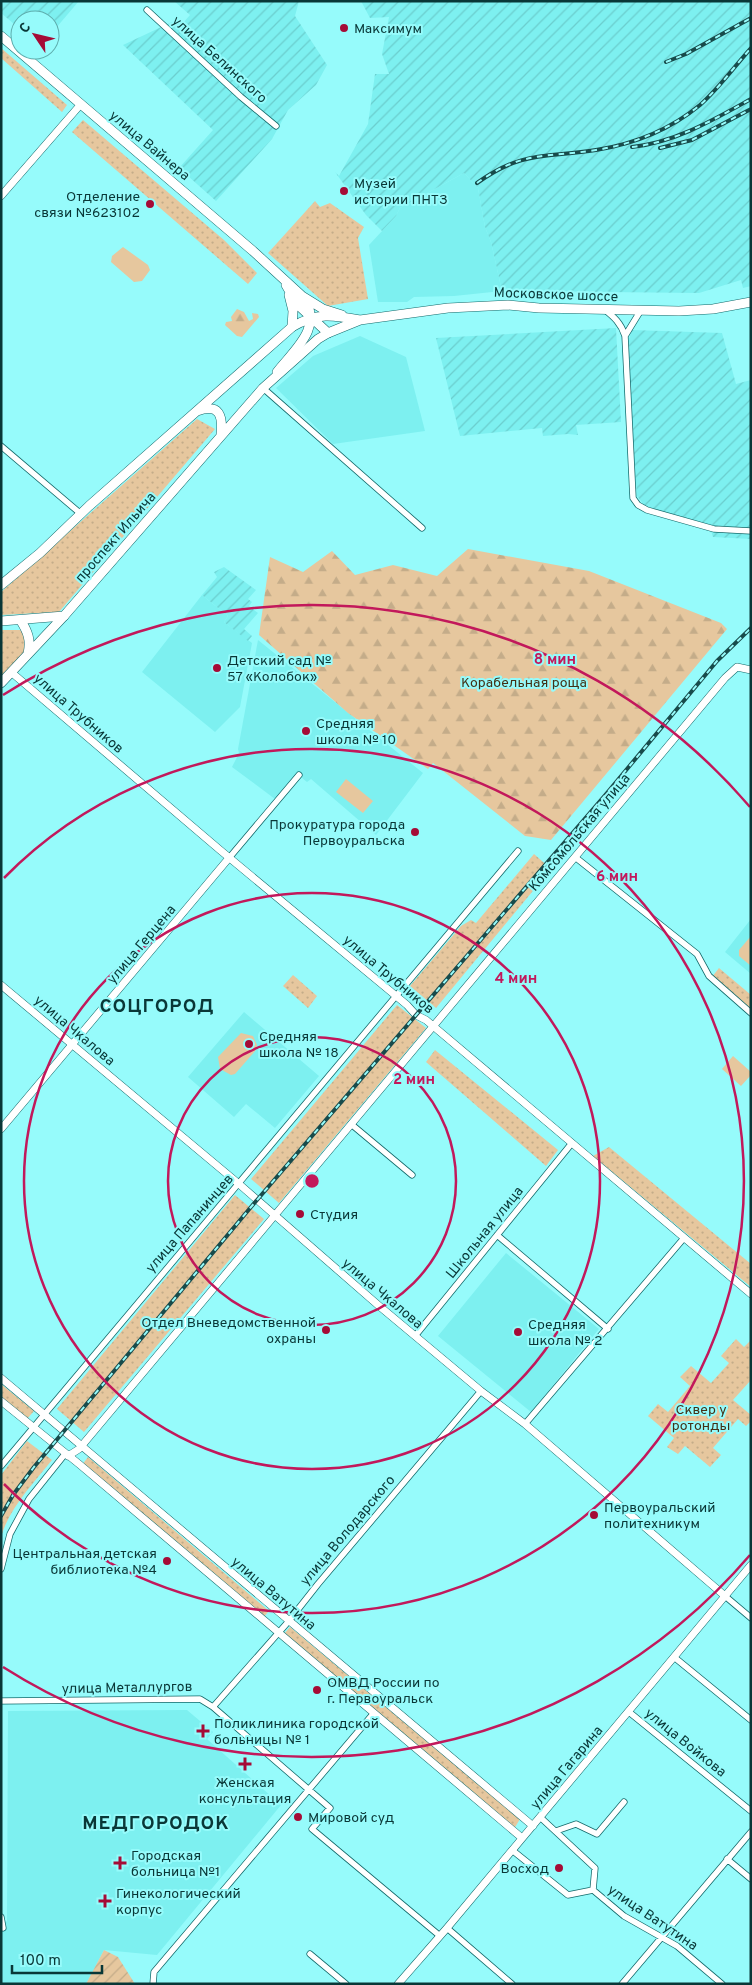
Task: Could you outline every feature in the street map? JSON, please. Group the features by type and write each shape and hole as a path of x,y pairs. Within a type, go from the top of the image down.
{"main road":[{"name":"улица Вайнера","path":"1,36 302,296 323,309 360,320"},
{"name":"улица Вайнера","path":"280,276 298,304 328,333"},
{"path":"286,285 293,311 292,327"},
{"path":"302,296 312,317"},
{"name":"Московское шоссе","path":"360,320 448,308 508,305 539,308 679,311 713,310 751,302"},
{"path":"1,585 40,553 81,514 292,327 312,317 331,314 360,320"},
{"name":"проспект Ильича","path":"1,683 64,616 266,385 308,334 312,317"},
{"name":"проспект Ильича","path":"266,385 318,339 360,320"},
{"path":"197,411 204,408 213,409 220,413 222,422 221,436"},
{"path":"1,622 64,616"},
{"path":"21,621 29,633 30,645 28,654"}],"street":[{"name":"улица Белинского","path":"147,10 241,97 276,126"},
{"path":"1,196 81,104"},
{"path":"604,310 616,318 625,336 633,498 638,505 647,510 714,529 751,531"},
{"path":"625,336 640,310"},
{"path":"266,385 422,528"},
{"path":"1,446 81,514"},
{"name":"Комсомольская улица","path":"432,1026 725,678 737,668 751,670"},
{"name":"улица Трубников","path":"11,672 229,858 751,1294"},
{"name":"улица Герцена","path":"1,1129 299,775"},
{"name":"улица Папанинцев","path":"1,1466 518,851"},
{"path":"575,857 697,954 709,976 751,1013"},
{"name":"улица Чкалова","path":"1,985 275,1214 316,1252 415,1336 481,1391 525,1424 751,1618"},
{"path":"1,1568 10,1534 30,1499 66,1455 75,1453 82,1446 432,1026"},
{"path":"350,1124 412,1175"},
{"name":"Школьная улица","path":"415,1336 572,1144"},
{"path":"497,1235 608,1329"},
{"path":"525,1424 684,1238"},
{"name":"улица Ватутина","path":"1,1378 288,1622 533,1826"},
{"name":"улица Володарского","path":"213,1706 278,1634 481,1391"},
{"name":"улица Ватутина","path":"1,1401 522,1838"},
{"name":"улица Гагарина","path":"398,1984 751,1565"},
{"path":"674,1657 751,1720"},
{"name":"улица Металлургов","path":"1,1701 200,1699 213,1706 308,1792 330,1808 312,1829 440,1936"},
{"name":"улица Войкова","path":"629,1712 751,1811"},
{"path":"152,1984 154,1972 373,1714"},
{"path":"556,1830 576,1824 597,1834 624,1802"},
{"name":"улица Ватутина","path":"540,1817 595,1868 592,1890"},
{"path":"622,1984 751,1832"},
{"name":"улица Ватутина","path":"512,1850 568,1896 592,1890"},
{"path":"727,1859 751,1879"},
{"name":"улица Ватутина","path":"592,1890 642,1928 662,1936 677,1946 722,1984"},
{"path":"1,1917 3,1928"},
{"path":"447,1928 512,1984"},
{"path":"310,1954 346,1984"}],"shaded area":[{"path":"1,1 79,1 60,23 60,10 10,10 10,21 1,13"},
{"path":"174,1 299,1 295,16 327,65 316,85 288,110 272,139 216,201 179,168 213,130 123,45 174,21 182,24 190,15"},
{"path":"361,1 751,1 751,286 743,288 741,280 699,293 502,291 491,242 485,227 478,188 464,173 400,208 396,216 382,231 366,215 335,172 339,176 368,124 375,74 389,74 382,54 389,17 370,18"},
{"path":"464,173 478,188 485,227 491,242 502,291 454,296 414,297 407,302 378,302 369,245 396,216 400,208"},
{"path":"616,328 621,422 576,425 578,435 543,436 542,428 460,436 436,338"},
{"path":"632,330 722,333 736,384 751,380 751,539 713,537 710,528 644,505 637,496 630,421 627,344"},
{"path":"360,336 406,357 425,431 333,444 276,388 313,356"},
{"path":"224,567 256,590 248,599 252,602 249,606 258,613 244,629 252,636 248,641 224,622 228,616 202,595 217,577 214,572"},
{"name":"Детский сад № 57 «Колобок»","path":"202,595 228,616 224,622 252,643 240,707 215,732 142,672"},
{"name":"Средняя школа № 10","path":"258,640 423,773 376,835 311,779 307,782 296,773 275,799 232,767 239,753 238,749"},
{"path":"751,919 751,974 725,952"},
{"name":"Средняя школа № 18","path":"244,1012 319,1076 275,1128 246,1104 234,1117 188,1077"},
{"name":"Средняя школа № 2","path":"506,1253 599,1329 531,1412 438,1336"},
{"name":"Городская больница №1","path":"187,1710 213,1732 207,1739 281,1805 157,1955 104,1950 86,1984 1,1984 1,1925 7,1921 8,1711"}],"green space":[{"path":"1,48 10,56 10,60 15,60 67,105 62,112 1,58"},
{"path":"83,120 224,240 257,273 248,284 72,132"},
{"path":"315,201 320,207 330,203 364,227 358,238 368,299 328,306 268,253"},
{"path":"123,247 148,265 150,270 142,281 134,282 111,262 112,256"},
{"path":"237,309 244,312 249,321 253,319 252,313 258,314 259,317 242,337 237,336 225,325 226,322 232,321 231,317"},
{"path":"197,419 215,429 59,612 1,615 1,592"},
{"name":"Корабельная роща","path":"468,549 589,571 721,623 727,629 551,840 525,836 433,763 428,769 348,713 259,635 270,557 303,572 332,551 355,575 393,565 437,576"},
{"path":"1,630 20,630 26,635 24,652 1,679"},
{"path":"346,779 373,801 363,813 336,792"},
{"path":"534,854 551,869 436,1008 410,986 461,926 471,920 476,923"},
{"path":"751,936 751,966 739,956 739,950"},
{"path":"719,968 751,995 751,1010 712,977"},
{"path":"293,975 317,996 308,1008 283,986"},
{"path":"397,1005 426,1028 279,1203 251,1179"},
{"path":"241,1033 253,1036 257,1045 256,1050 235,1074 231,1075 220,1069 218,1057"},
{"path":"435,1050 558,1150 546,1166 426,1062"},
{"path":"733,1056 751,1072 751,1075 741,1086 722,1069"},
{"path":"609,1147 751,1264 751,1287 593,1156"},
{"path":"235,1195 264,1219 84,1432 57,1409"},
{"name":"Сквер у ротонды","path":"736,1339 744,1347 751,1340 751,1380 733,1400 751,1415 751,1421 746,1426 738,1419 713,1448 721,1455 710,1467 685,1446 678,1454 667,1447 674,1438 648,1416 658,1404 668,1412 690,1386 680,1377 691,1366 711,1383 729,1363 721,1356"},
{"path":"1,1384 34,1411 27,1419 1,1397"},
{"path":"27,1441 52,1460 16,1506 1,1537 1,1475"},
{"path":"88,1457 269,1611 263,1618 82,1465"},
{"path":"290,1627 520,1819 514,1829 284,1634"},
{"path":"104,1950 118,1957 135,1984 86,1984"}],"railway":[{"path":"666,62 686,54 751,18"},
{"path":"477,183 493,172 522,160 596,150 624,144 664,128 689,114 700,105 720,85 751,48"},
{"path":"632,147 664,140 694,129 751,99"},
{"path":"660,148 692,140 751,109"},
{"path":"1,1516 13,1495 34,1467 251,1207 607,793 717,661 751,628"}],"place":[{"name":"Максимум","path":"344,28"},
{"name":"Музей истории ПНТЗ","path":"344,191"},
{"name":"Отделение связи №623102","path":"150,204"},
{"name":"Детский сад № 57 «Колобок»","path":"217,668"},
{"name":"Средняя школа № 10","path":"306,731"},
{"name":"Прокуратура города Первоуральска","path":"415,832"},
{"name":"Средняя школа № 18","path":"249,1044"},
{"name":"Студия","path":"300,1214"},
{"name":"Отдел Вневедомственной охраны","path":"326,1330"},
{"name":"Средняя школа № 2","path":"518,1332"},
{"name":"Первоуральский политехникум","path":"594,1515"},
{"name":"Центральная детская библиотека №4","path":"167,1561"},
{"name":"ОМВД России по г. Первоуральск","path":"317,1690"},
{"name":"Поликлиника городской больницы № 1","path":"203,1731"},
{"name":"Женская консультация","path":"245,1764"},
{"name":"Мировой суд","path":"298,1817"},
{"name":"Городская больница №1","path":"120,1863"},
{"name":"Восход","path":"559,1868"},
{"name":"Гинекологический корпус","path":"105,1901"}],"district":[{"name":"СОЦГОРОД","path":"157,1005"},
{"name":"МЕДГОРОДОК","path":"156,1822"}]}
